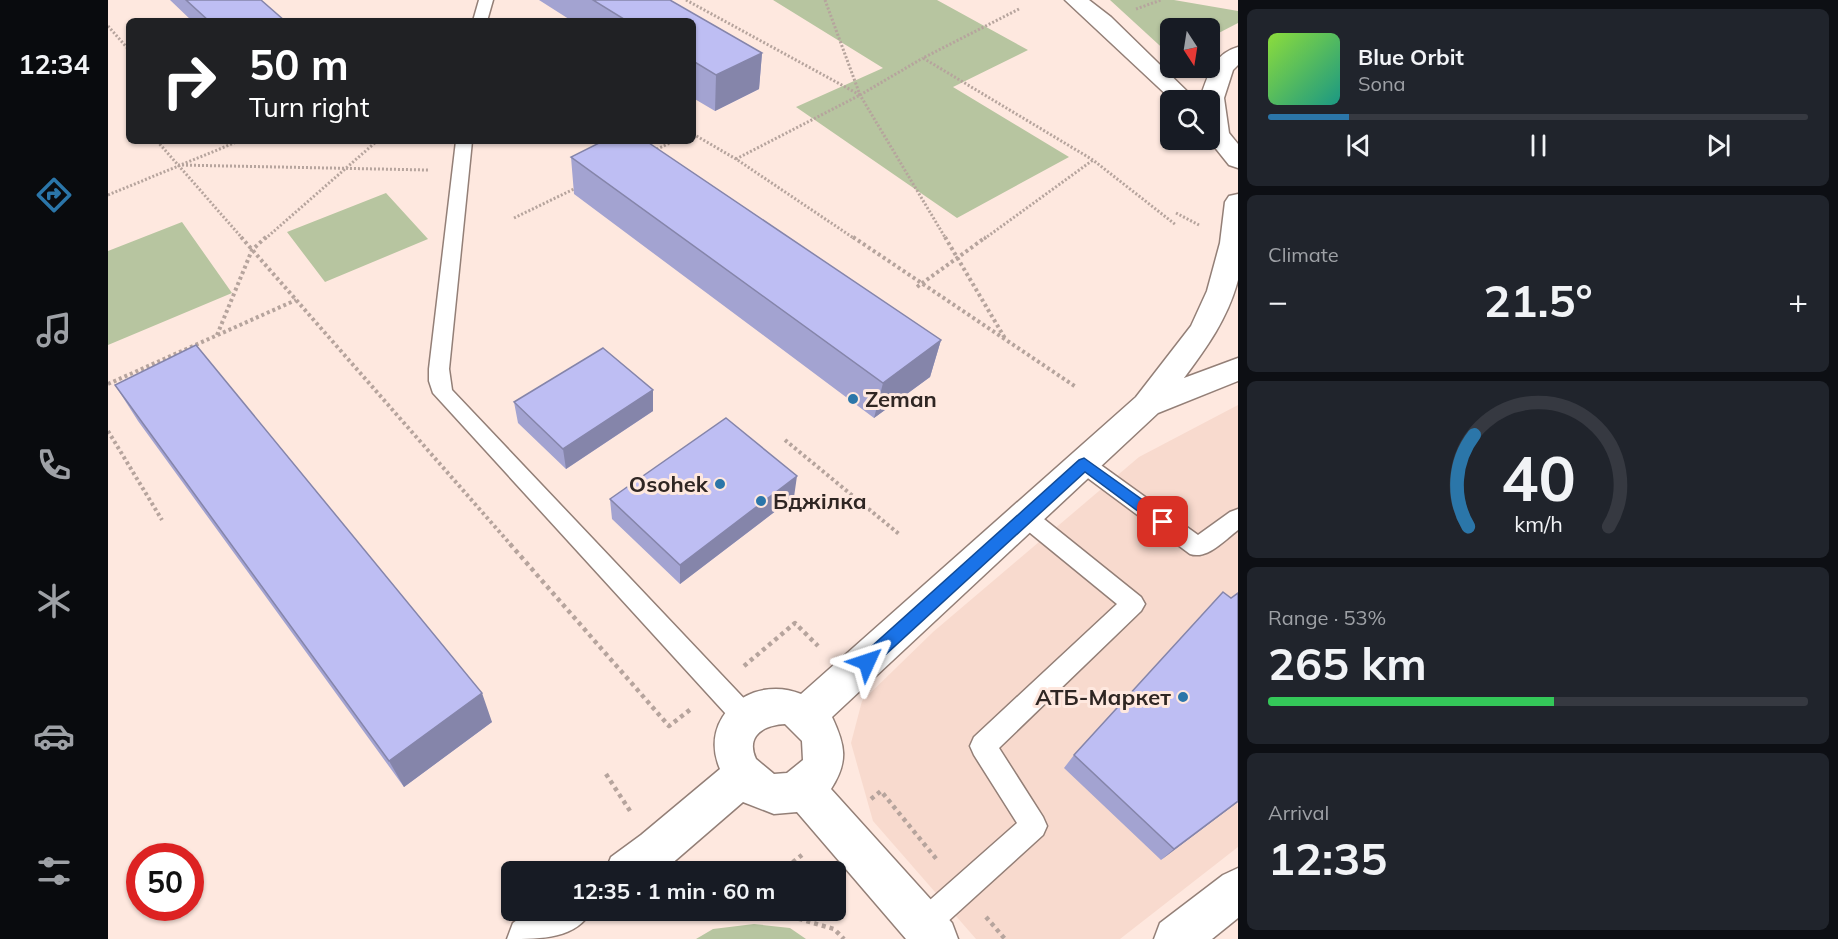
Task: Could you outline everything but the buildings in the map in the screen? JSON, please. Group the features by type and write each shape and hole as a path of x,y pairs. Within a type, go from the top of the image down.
{"main road":[{"path":"1076,0 1103,22 1174,90"},
{"path":"1215,90 1222,67 1238,54"},
{"path":"1220,138 1238,160"},
{"path":"806,715 1148,405 1204,330 1221,291 1234,243 1238,202"},
{"path":"1148,405 1238,369"},
{"path":"786,706 806,715 820,732 825,753 820,774 804,789 783,795 760,790 742,776 733,756 733,745 734,734 745,717 764,707 786,706"},
{"path":"641,861 742,776"},
{"path":"804,789 930,931"},
{"path":"1176,939 1238,890"},
{"path":"529,939 554,921"}],"lane":[{"path":"481,18 486,0"},
{"path":"464,144 440,369 439,381 443,393 745,717"},
{"path":"1084,464 1198,547 1238,518"},
{"path":"930,931 1034,826 983,746 1133,604 1026,517"}],"path":[{"path":"686,0 860,95"},
{"path":"825,0 860,95 1007,343"},
{"path":"736,159 1019,9"},
{"path":"108,26 126,47"},
{"path":"923,58 1093,160 1176,225"},
{"path":"696,136 736,159 1007,343 1076,387"},
{"path":"159,144 669,726"},
{"path":"108,195 231,144"},
{"path":"217,335 252,250 373,144"},
{"path":"652,151 667,144"},
{"path":"917,287 1093,160"},
{"path":"178,165 462,171"},
{"path":"514,218 578,187"},
{"path":"108,384 296,300"},
{"path":"108,431 162,520"},
{"path":"785,440 899,534"},
{"path":"806,921 834,929 844,939"}],"shaded area":[{"path":"1238,405 1238,847 1120,939 976,939 873,821 851,743 862,701 933,632 1139,457"}],"green space":[{"path":"773,0 937,0 1028,50 953,87 1069,157 957,218 796,107 883,68"},
{"path":"1110,0 1174,0 1238,11 1238,23 1220,32 1220,18 1160,18 1160,46"},
{"path":"386,193 428,239 325,282 287,232"},
{"path":"182,222 232,293 108,345 108,251"},
{"path":"754,924 790,928 806,939 696,939 713,929"}],"place":[{"name":"Zeman","path":"853,399"},
{"name":"Оsоhek","path":"720,484"},
{"name":"Бджілка","path":"761,501"},
{"name":"АТБ-Маркет","path":"1183,697"}],"route":[{"path":"867,662 1084,464 1163,522"}]}
